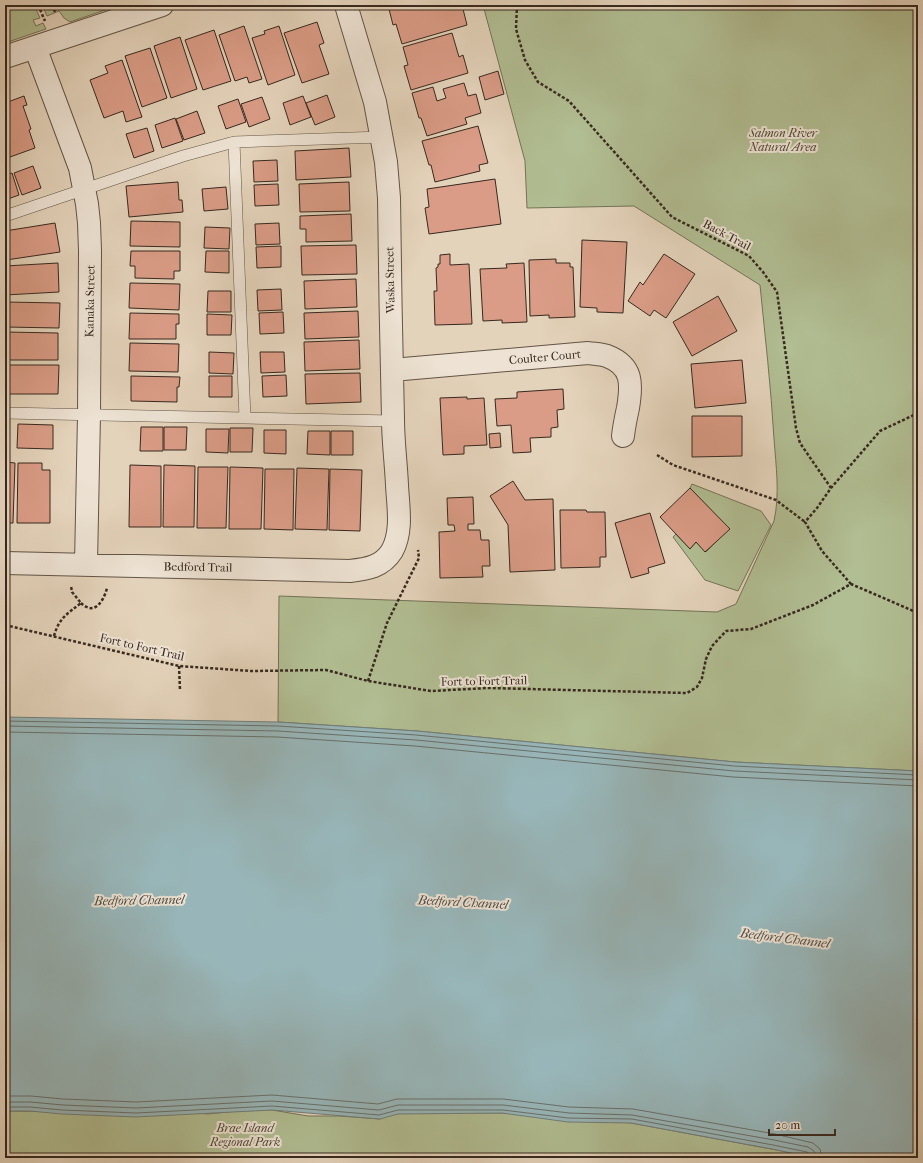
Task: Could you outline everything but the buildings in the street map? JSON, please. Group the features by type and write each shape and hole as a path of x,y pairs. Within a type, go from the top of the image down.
{"street":[{"path":"5,57 162,5"},
{"name":"Waska Street","path":"346,5 375,102 386,162 389,198 393,421 399,521 396,540 387,557"},
{"name":"Kanaka Street","path":"35,47 80,168 89,223 89,415 78,564"},
{"name":"Coulter Court","path":"392,370 588,353 606,356 618,362 627,372 630,382 630,392 623,436"},
{"name":"Bedford Trail","path":"5,563 350,571 368,569 379,564 387,557"}],"lane":[{"path":"5,216 183,156 234,142 382,137"},
{"path":"234,142 245,418"},
{"path":"5,413 393,421"}],"path":[{"path":"38,5 45,20"},
{"path":"52,5 55,12"},
{"name":"Back Trail","path":"517,5 516,29 525,60 538,82 569,101 672,216 749,256 763,272 777,292 796,428 800,443 831,488"},
{"path":"805,522 831,488 880,431 918,413"},
{"path":"657,455 673,465 776,500 805,522 822,551 851,584 918,613"},
{"path":"368,681 387,623 419,558 418,550"},
{"path":"78,564 72,592 81,603 88,608 97,606 103,599 107,589 110,565"},
{"name":"Fort to Fort Trail","path":"5,625 179,666 251,671 326,670 368,681 431,691 488,688 687,693 700,683 706,659 712,646 726,631 752,629 813,605 851,584"},
{"path":"54,636 57,626 81,603"},
{"path":"179,666 180,690"}],"green space":[{"path":"5,5 34,5 40,18 33,20 36,26 43,23 46,29 5,43"},
{"path":"42,5 120,5 70,22 64,18 59,11 47,16"},
{"name":"Salmon River Natural Area","path":"483,5 918,5 918,771 735,762 417,731 278,722 279,596 717,612 736,604 774,521 777,501 776,470 770,381 760,285 634,206 527,208 525,161"},
{"path":"692,484 761,511 771,525 738,591 705,580 673,537 676,534 690,549 696,542 706,552 729,529 690,488"},
{"name":"Brae Island Regional Park","path":"272,1110 308,1116 339,1116 380,1119 390,1113 503,1113 631,1123 820,1158 5,1158 5,1111 186,1112 208,1114"}],"water":[{"name":"Bedford Channel","path":"5,717 278,722 417,731 735,762 918,771 918,1158 815,1158 631,1123 568,1122 502,1113 398,1114 380,1119 272,1110 136,1117 5,1111"}]}
